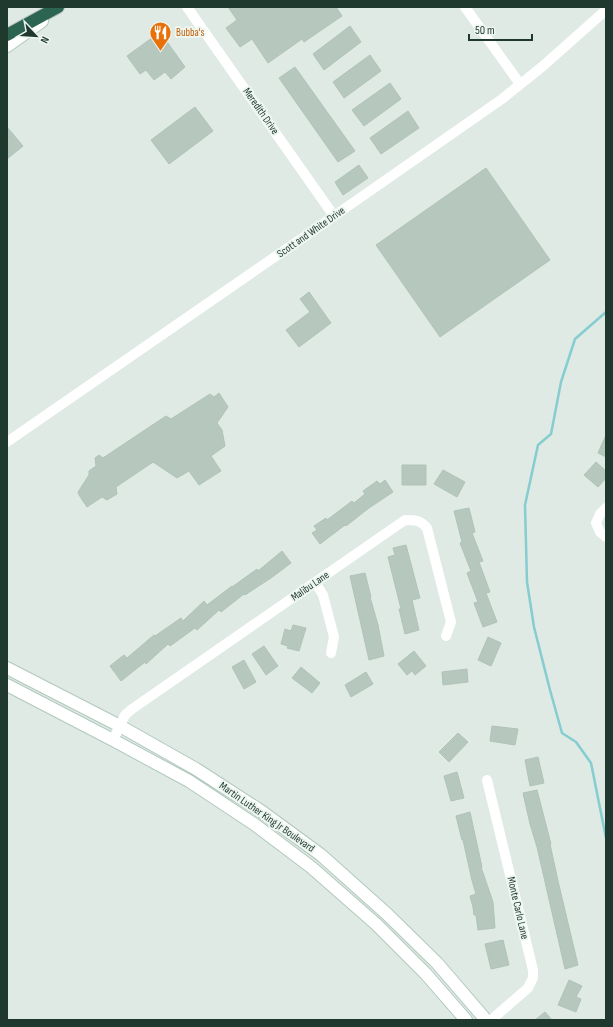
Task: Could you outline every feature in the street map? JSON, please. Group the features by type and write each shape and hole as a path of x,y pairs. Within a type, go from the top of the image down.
{"highway":[{"path":"7,35 59,7"}],"main road":[{"path":"7,46 59,7"},
{"name":"Martin Luther King Jr Boulevard","path":"7,668 120,726 196,768 261,811 321,855 390,917 437,963 486,1020"},
{"name":"Martin Luther King Jr Boulevard","path":"7,685 114,740 189,781 254,824 311,867 379,927 426,974 466,1020"},
{"path":"379,927 390,917"}],"street":[{"name":"Meredith Drive","path":"187,7 334,216"},
{"path":"465,7 520,84"},
{"name":"Scott and White Drive","path":"8,440 496,103 606,10"},
{"path":"606,508 600,514 596,523 600,532 606,537"},
{"name":"Malibu Lane","path":"114,740 125,715 132,709 405,520 415,520 422,523 427,528 451,622 446,636"},
{"path":"315,582 323,595 334,637 331,653"},
{"name":"Monte Carlo Lane","path":"487,780 533,970 533,978 528,988 491,1020"}],"building":[{"path":"228,7 336,7 342,16 304,42 302,39 268,63 252,39 240,47 226,28 237,20"},
{"path":"350,26 361,42 324,70 313,54"},
{"path":"160,32 185,67 171,79 165,72 154,80 146,70 140,74 127,56"},
{"path":"370,55 381,71 344,98 333,82"},
{"path":"295,67 355,151 338,162 279,78"},
{"path":"390,83 401,99 364,126 352,110"},
{"path":"195,107 213,131 169,164 151,140"},
{"path":"408,111 419,128 381,154 370,138"},
{"path":"7,127 23,146 7,159"},
{"path":"359,165 368,178 343,195 335,182"},
{"path":"486,168 550,260 440,337 376,245"},
{"path":"309,292 331,323 299,347 286,330 310,312 300,299"},
{"path":"219,393 228,407 217,423 222,430 225,446 211,456 221,471 199,485 189,471 177,478 153,462 116,487 117,494 107,500 102,497 87,507 78,492 89,475 89,471 96,466 95,458 99,455 103,458 166,416 171,419 210,394 214,397"},
{"path":"606,435 606,457 598,453"},
{"path":"596,462 606,471 606,478 598,487 584,475"},
{"path":"402,465 426,465 426,485 402,485"},
{"path":"443,470 465,482 457,497 434,484"},
{"path":"385,480 393,492 320,544 312,533 317,530 314,526 326,518 327,520 352,501 354,503 365,494 363,491 377,481 380,484"},
{"path":"469,508 475,532 472,533 483,561 479,562 490,592 486,593 497,622 483,627 474,603 478,602 467,573 471,571 460,543 462,542 454,511"},
{"path":"406,545 420,598 412,600 419,630 405,634 399,609 401,609 388,557 395,555 393,548"},
{"path":"282,551 291,563 271,578 245,595 244,594 221,612 219,610 197,630 195,628 170,646 168,644 146,664 145,662 121,681 110,666 124,655 127,658 154,635 155,636 181,618 183,621 204,601 207,605 257,569 258,571"},
{"path":"365,573 384,656 369,660 350,576"},
{"path":"293,625 306,628 299,651 287,648 288,646 281,644 285,629 291,631"},
{"path":"488,637 501,643 491,666 478,660"},
{"path":"264,646 278,666 266,675 252,654"},
{"path":"414,651 426,666 415,675 412,671 407,675 398,664"},
{"path":"244,660 256,682 244,689 232,667"},
{"path":"301,667 320,683 312,693 292,678"},
{"path":"467,669 468,682 443,685 442,672"},
{"path":"366,672 373,684 351,697 345,685"},
{"path":"492,726 518,729 515,745 490,741"},
{"path":"458,733 468,742 449,762 439,752"},
{"path":"538,757 544,783 530,786 525,760"},
{"path":"457,772 464,798 451,801 444,776"},
{"path":"537,790 551,844 558,881 578,965 565,969 523,793"},
{"path":"470,812 481,867 493,902 495,928 478,930 476,915 474,915 470,896 476,894 456,816"},
{"path":"503,940 509,965 491,969 485,944"},
{"path":"569,980 582,986 576,997 581,999 576,1012 558,1005"},
{"path":"545,1012 552,1020 535,1020"}],"waterway":[{"path":"606,312 575,339 561,382 551,434 538,445 525,505 527,582 534,627 562,733 576,742 591,763 606,838"}],"place":[{"name":"Bubba's","path":"161,52"}]}
